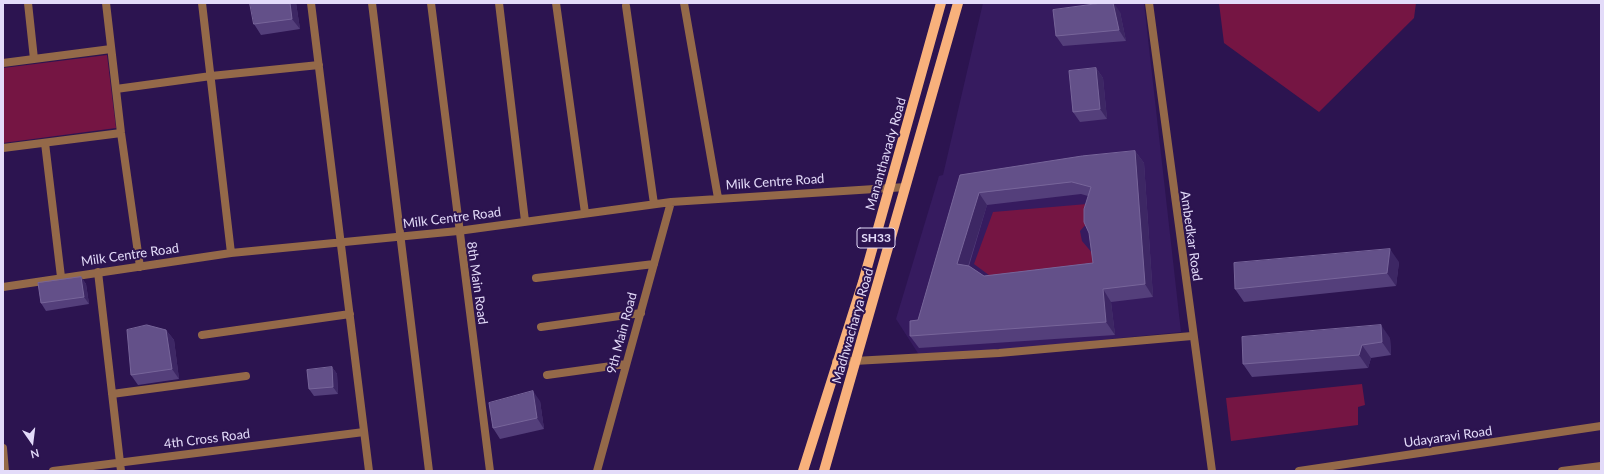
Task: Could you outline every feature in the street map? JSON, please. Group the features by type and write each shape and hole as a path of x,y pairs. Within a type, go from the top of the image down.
{"main road":[{"name":"Mananthavady Road","path":"803,471 836,362 863,282 942,3"},
{"name":"Madhwacharya Road","path":"824,471 857,362 958,3"}],"street":[{"path":"28,3 34,59"},
{"path":"106,3 121,133 140,267"},
{"path":"202,3 231,253"},
{"path":"311,3 369,471"},
{"path":"372,3 399,237 429,471"},
{"name":"8th Main Road","path":"431,3 458,231 490,471"},
{"path":"499,3 525,222"},
{"path":"556,3 585,213"},
{"path":"684,3 718,198"},
{"name":"Ambedkar Road","path":"1148,3 1192,336 1212,471"},
{"path":"626,6 654,204"},
{"path":"3,63 111,49"},
{"path":"116,89 211,76 319,65"},
{"path":"3,148 121,133"},
{"path":"45,143 61,277"},
{"name":"Milk Centre Road","path":"3,286 231,253 458,231 671,202 906,187"},
{"name":"9th Main Road","path":"597,471 671,202"},
{"path":"536,278 654,264"},
{"path":"98,272 121,467"},
{"path":"541,327 640,313"},
{"path":"202,335 350,314"},
{"path":"836,362 999,353 1192,336"},
{"path":"547,375 626,364"},
{"path":"112,394 246,376"},
{"name":"Udayaravi Road","path":"1299,471 1601,426"},
{"name":"4th Cross Road","path":"53,471 121,467 364,432"},
{"path":"3,448 5,471"},
{"path":"1562,471 1583,470 1601,466"}],"shaded area":[{"path":"983,3 1144,3 1181,332 921,358 896,319 939,176 943,175"},
{"path":"1219,3 1416,3 1414,18 1319,112 1224,43"},
{"path":"107,55 116,128 3,143 3,68"},
{"path":"1087,204 1088,222 1080,231 1082,241 1093,254 1094,267 997,281 974,264 993,212"},
{"path":"1362,384 1365,405 1358,407 1358,425 1231,441 1226,398"}],"building":[{"path":"250,3 290,3 292,19 254,24"},
{"path":"1102,3 1113,3 1119,30 1056,36 1053,10"},
{"path":"1096,68 1100,109 1073,112 1069,71"},
{"path":"1135,151 1145,284 1103,289 1106,322 910,336 910,321 918,320 960,175 1082,156","holes":["1072,182 1091,187 1084,209 1084,222 1089,233 1093,263 984,276 969,266 957,264 979,193"]},
{"path":"1390,249 1387,273 1235,289 1234,263"},
{"path":"81,277 84,297 41,303 38,283"},
{"path":"147,325 166,330 172,369 131,375 127,330"},
{"path":"1381,325 1382,342 1362,345 1359,355 1243,364 1242,337"},
{"path":"332,367 333,387 309,389 307,370"},
{"path":"533,391 537,418 493,428 489,403"}]}
